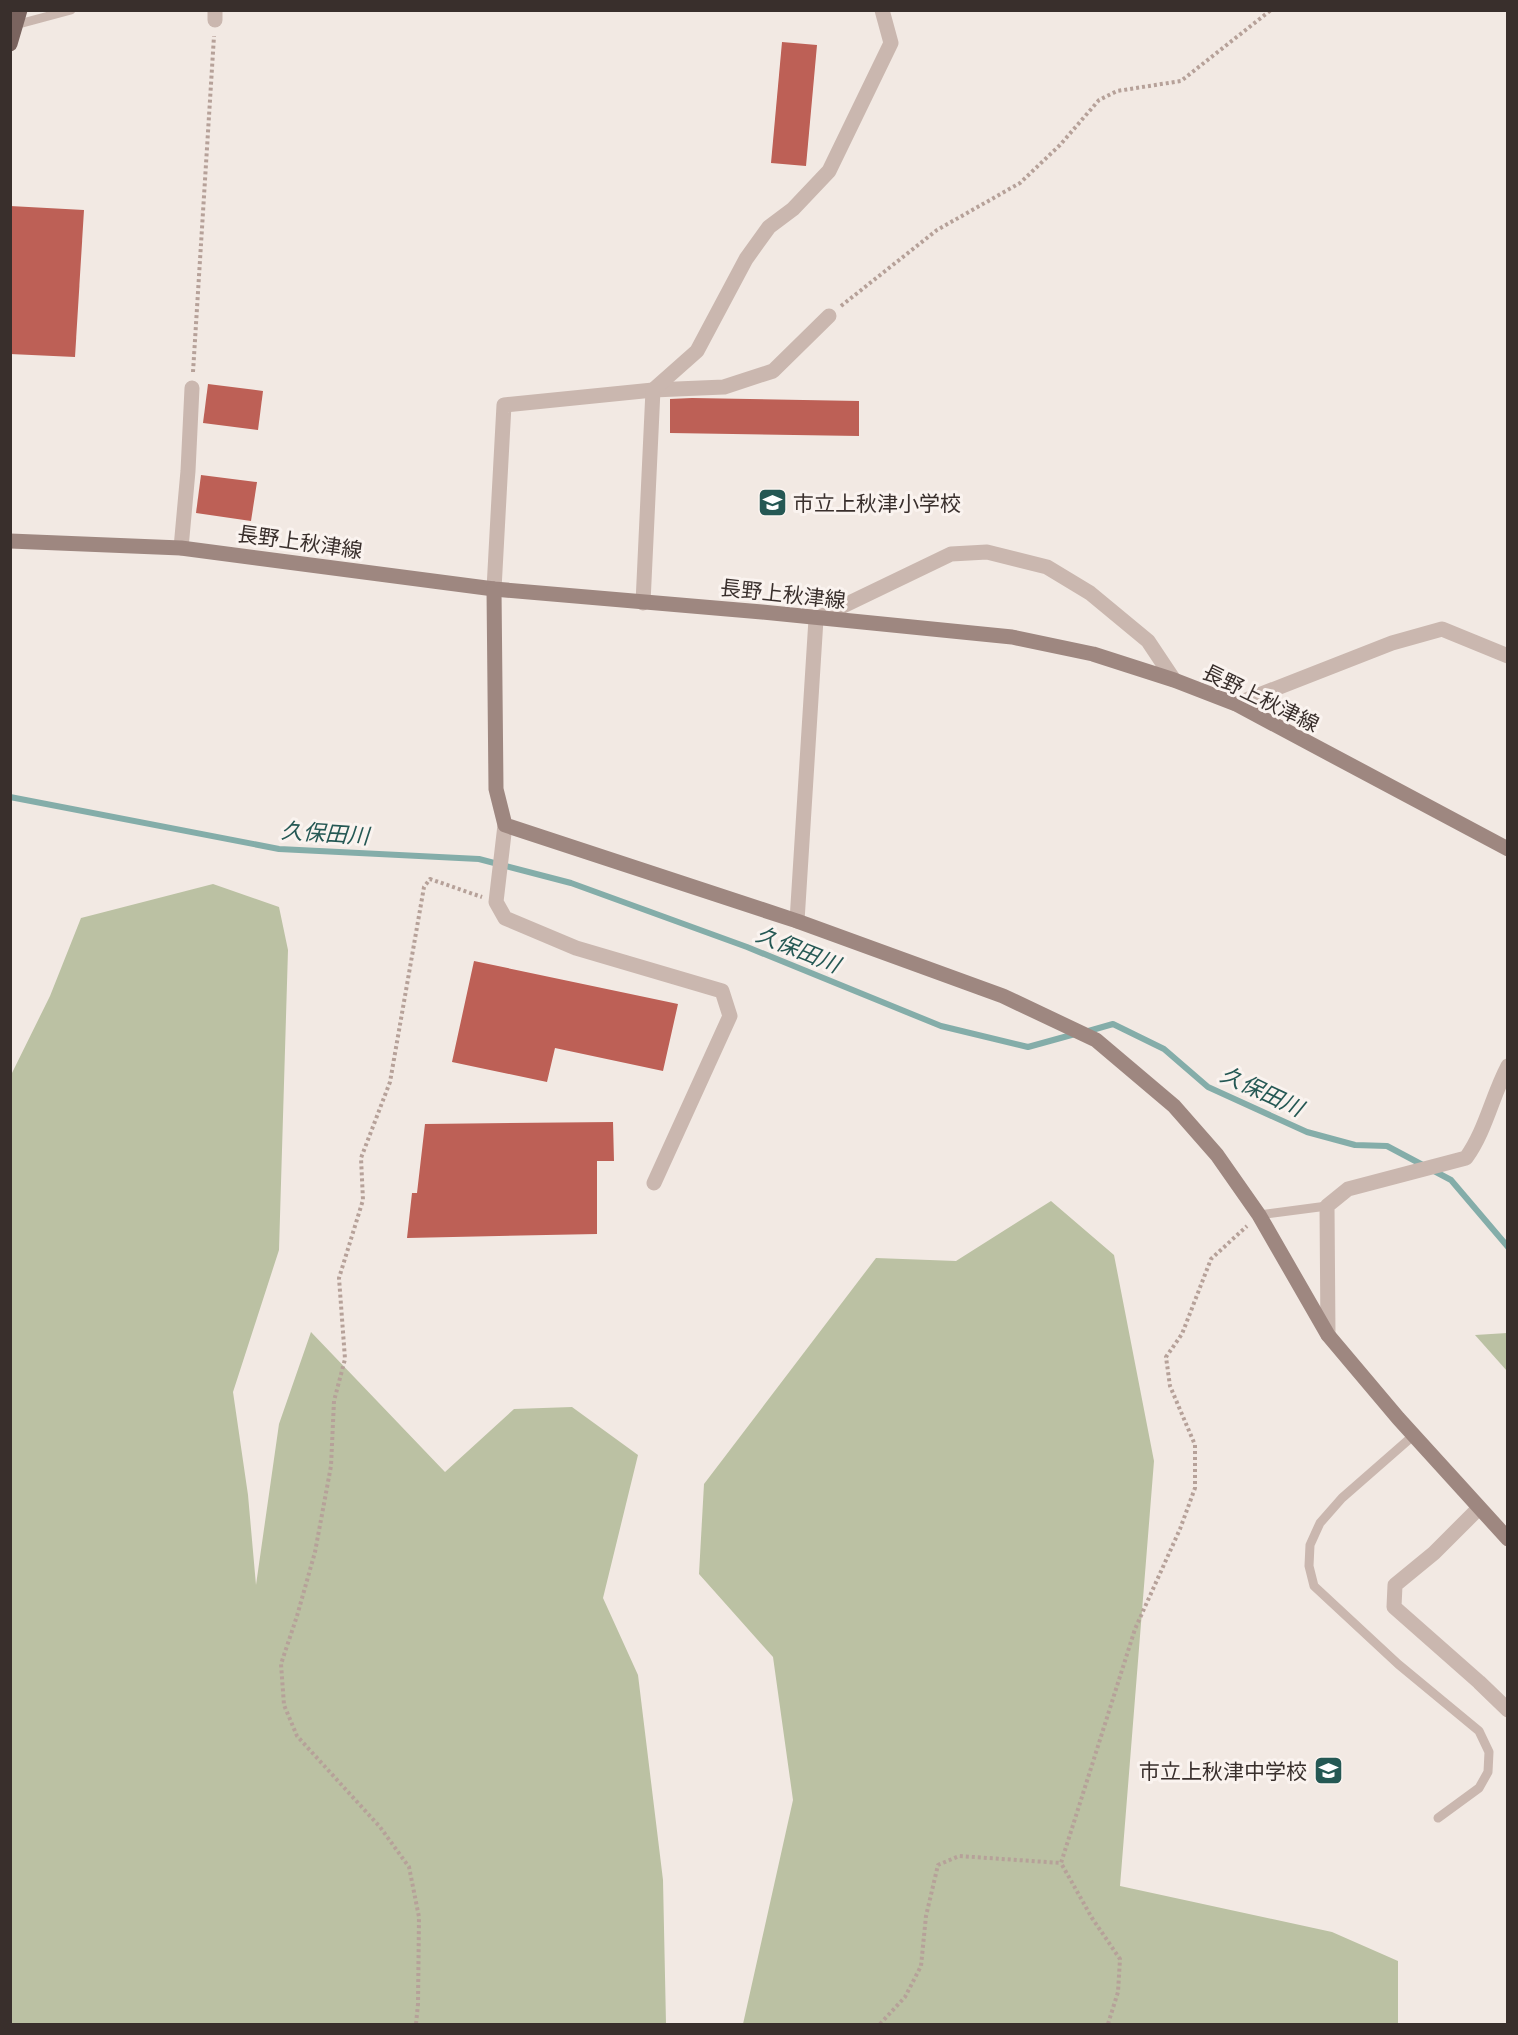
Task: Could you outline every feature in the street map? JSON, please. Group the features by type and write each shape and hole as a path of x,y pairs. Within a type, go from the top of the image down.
{"main road":[{"path":"10,44 17,18"},
{"name":"長野上秋津線","path":"10,541 181,548 494,590 1012,637 1093,654 1174,680 1236,704 1508,849"},
{"path":"494,590 496,789 505,825 797,921 1003,996 1096,1040 1174,1106 1217,1155 1259,1215 1328,1335 1508,1539"}],"street":[{"path":"643,603 652,390 697,351 746,259 769,226 793,209 829,171 891,43 882,10"},
{"path":"494,590 504,405 652,390 724,387 773,371 829,316"},
{"path":"181,548 192,388"},
{"path":"797,921 816,619 951,554 987,552 1047,567 1090,593 1148,641 1174,680"},
{"path":"1236,704 1392,643 1442,628 1508,656"},
{"path":"505,825 496,902 505,918 576,948 722,991 730,1016 654,1183"},
{"path":"1328,1335 1327,1206 1348,1189 1466,1158 1478,1142 1500,1080 1508,1066"},
{"path":"1479,1508 1434,1553 1395,1585 1394,1607 1508,1710"}],"lane":[{"path":"17,18 71,10"},
{"path":"1259,1215 1327,1206"},
{"path":"1414,1435 1342,1498 1320,1523 1310,1545 1309,1566 1314,1586 1398,1664 1479,1731 1489,1752 1488,1772 1479,1788 1438,1818"}],"path":[{"path":"829,316 937,230 1020,183 1060,145 1099,100 1117,91 1180,81 1271,10"},
{"path":"192,388 215,15"},
{"path":"416,2025 419,1917 409,1867 380,1827 297,1736 284,1705 281,1664 315,1551 331,1466 334,1401 345,1359 339,1278 363,1200 361,1158 390,1082 424,887 430,879 496,902"},
{"path":"1108,2025 1119,1992 1120,1959 1092,1918 1061,1863 1135,1629 1180,1529 1195,1488 1195,1445 1170,1386 1166,1357 1182,1334 1211,1259 1259,1215"},
{"path":"880,2025 905,1997 921,1966 926,1916 938,1865 959,1856 1061,1863"}],"green space":[{"path":"213,884 279,907 288,950 279,1250 233,1392 248,1495 256,1585 279,1424 311,1332 445,1472 514,1409 572,1407 638,1455 603,1598 638,1675 663,1880 666,2024 11,2024 11,1075 50,996 81,918"},
{"path":"1051,1201 1114,1255 1154,1461 1120,1886 1332,1932 1398,1961 1398,2024 743,2024 793,1800 773,1657 699,1574 704,1484 876,1258 956,1261"},
{"path":"1508,1333 1507,1371 1475,1335"}],"building":[{"path":"782,42 817,45 806,166 771,163"},
{"path":"10,206 84,210 75,357 10,354"},
{"path":"208,384 263,391 258,430 203,423"},
{"path":"670,399 859,401 859,436 670,433"},
{"path":"201,475 257,482 251,521 196,513"},
{"path":"474,961 678,1004 663,1071 555,1048 547,1082 452,1062"},
{"path":"613,1122 614,1161 597,1161 597,1234 407,1238 412,1193 417,1193 425,1124"}],"waterway":[{"name":"久保田川","path":"10,797 279,849 479,859 571,883 747,947 941,1026 1028,1047 1075,1034"},
{"name":"久保田川","path":"1085,1032 1113,1024 1164,1049 1208,1087 1307,1132 1355,1145 1387,1146 1451,1180 1508,1247"}],"place":[{"name":"市立上秋津小学校","path":"772,503"},
{"name":"市立上秋津中学校","path":"1328,1771"}]}
